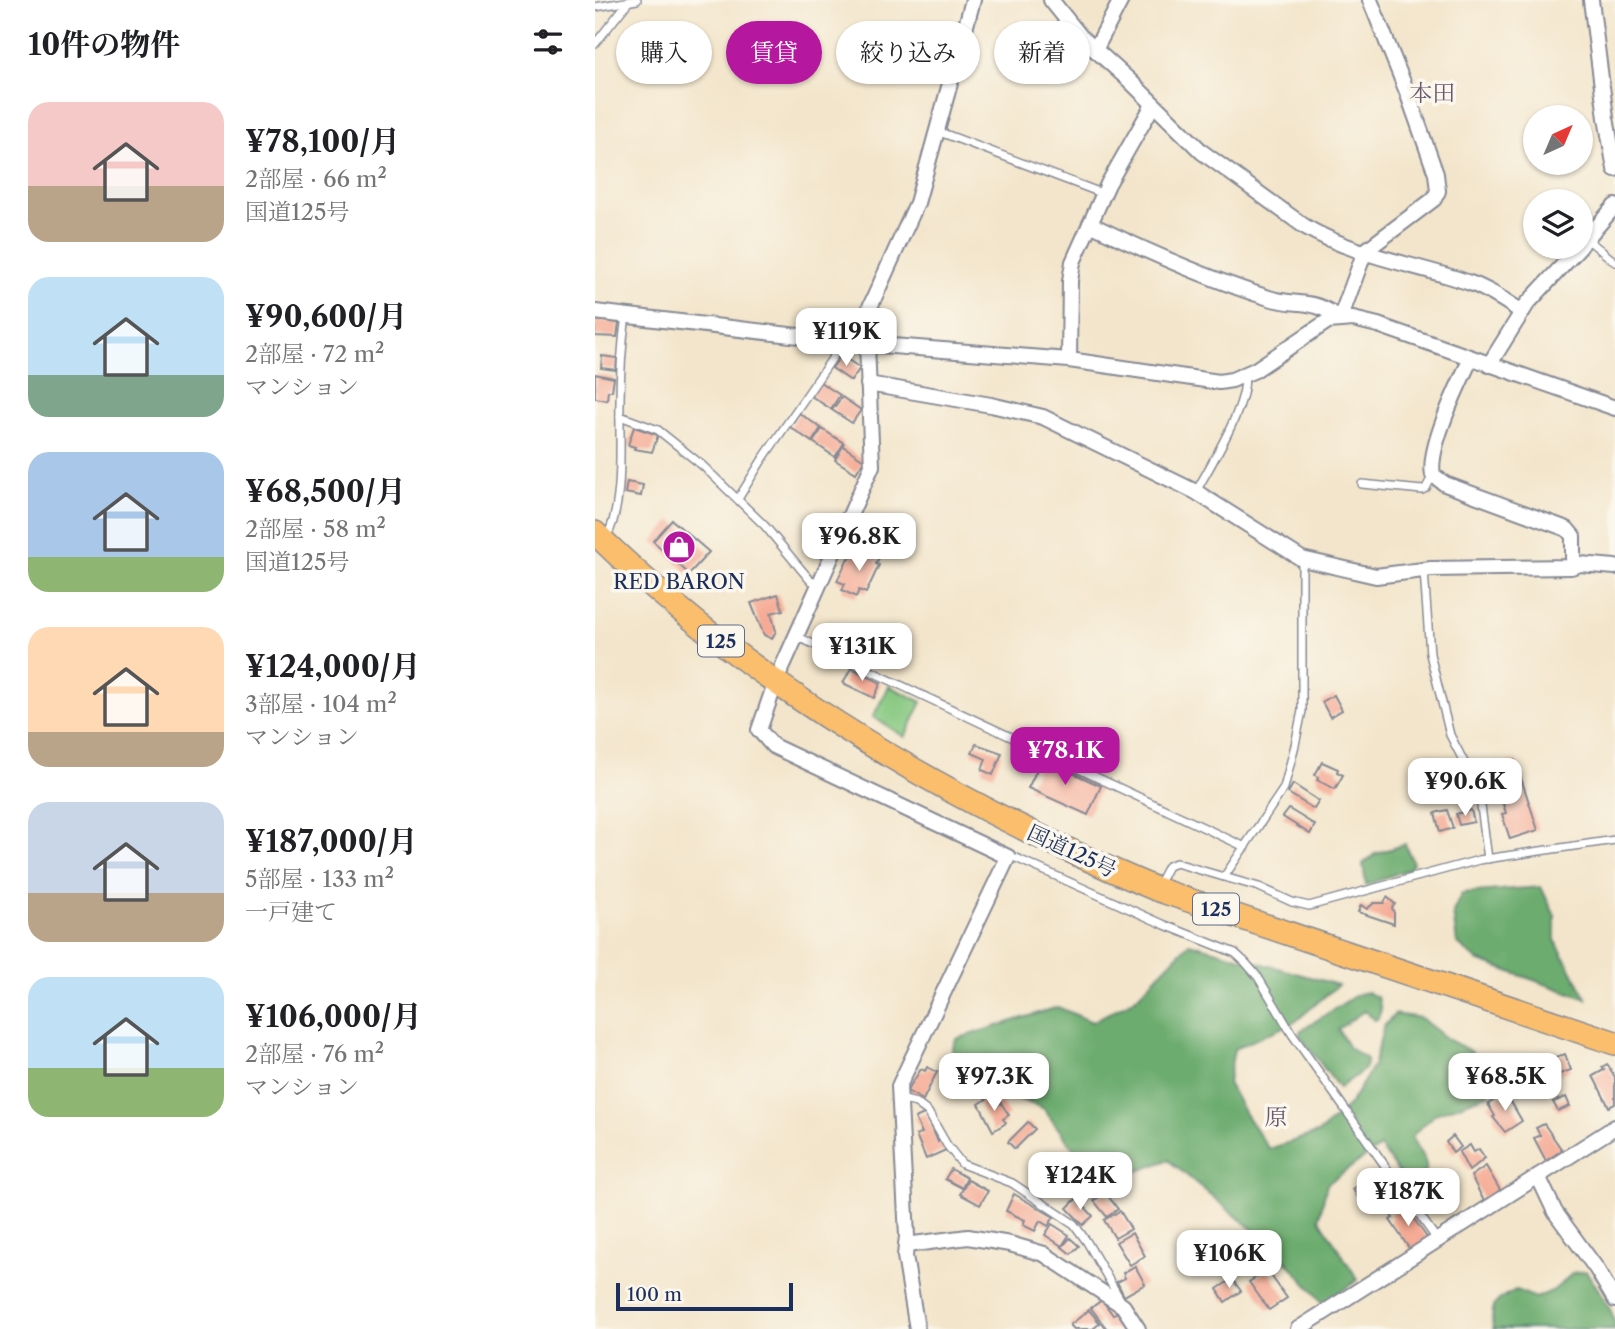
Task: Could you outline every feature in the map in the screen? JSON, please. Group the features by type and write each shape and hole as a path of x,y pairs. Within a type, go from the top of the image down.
{"highway":[{"name":"国道125号","path":"599,538 712,635 776,681 887,754 980,807 1084,859 1156,889 1615,1043"}],"street":[{"path":"917,1329 905,1256 899,1086 1008,858 773,746 759,730 776,681 872,466 867,344 873,299 911,220 973,0"},
{"path":"1051,0 1080,36 1202,152 1319,235 1470,283 1522,312"},
{"path":"1095,50 1121,0"},
{"path":"1340,319 1365,251 1434,199 1438,191 1436,174 1408,94 1370,0"},
{"path":"1591,0 1615,169"},
{"path":"1069,360 1071,271 1104,194 1153,105"},
{"path":"1593,231 1615,206"},
{"path":"1090,224 1223,282 1280,301 1311,303 1327,309 1340,319"},
{"path":"1489,365 1522,312 1569,259"},
{"path":"595,312 867,344 1069,360 1219,382 1244,376 1275,358 1320,325 1340,319 1353,319 1378,325 1614,406"},
{"path":"1471,358 1445,418 1432,464 1433,475 1445,484 1567,528 1573,536 1573,558 1576,565"},
{"path":"868,384 991,405 1043,417 1196,492 1302,559 1376,576 1424,571 1615,566"},
{"path":"1298,1329 1615,1127"},
{"path":"1538,1176 1555,1212 1596,1268 1615,1300"},
{"path":"906,1245 968,1237 1010,1244 1044,1254 1123,1306 1137,1329"}],"lane":[{"path":"595,7 638,0"},
{"path":"595,44 629,1"},
{"path":"937,131 1104,194"},
{"path":"1593,250 1615,262"},
{"path":"599,538 614,524 626,315"},
{"path":"738,499 840,347 841,341"},
{"path":"1196,492 1238,408 1246,386 1244,376"},
{"path":"620,416 658,430 738,499 765,526 810,580 819,584"},
{"path":"1362,484 1422,490 1433,475"},
{"path":"1224,877 1284,788 1302,711 1302,559"},
{"path":"1424,571 1434,675 1450,735 1479,791 1488,859"},
{"path":"796,636 1245,846"},
{"path":"1156,889 1164,871 1176,863 1258,887 1292,902 1309,906 1488,859 1615,840"},
{"path":"1008,858 1016,858 1165,925 1235,953 1258,978 1292,1034 1439,1241"},
{"path":"1255,897 1258,887"},
{"path":"1235,953 1239,943"},
{"path":"900,1099 916,1103 928,1112 947,1145 962,1164 1012,1183 1074,1224 1123,1306"}],"green space":[{"path":"889,686 922,702 905,737 873,717"},
{"path":"1405,844 1413,863 1409,869 1366,885 1363,864 1375,854"},
{"path":"1541,887 1555,916 1555,940 1587,999 1477,960 1457,943 1453,912 1462,893"},
{"path":"1189,943 1338,985 1295,1022 1234,1049 1228,1083 1269,1149 1320,1132 1350,1104 1373,1066 1384,1026 1395,1014 1421,1018 1447,1039 1472,1052 1493,1080 1489,1094 1435,1114 1412,1136 1426,1164 1422,1195 1411,1190 1380,1147 1327,1184 1319,1218 1358,1280 1323,1303 1275,1248 1168,1160 1109,1182 1073,1148 1043,1108 959,1077 952,1049 956,1039 1058,1007 1092,1022 1135,999"},
{"path":"1367,992 1378,998 1381,1010 1378,1018 1375,1020 1364,1011 1338,1029 1349,1048 1367,1059 1365,1069 1339,1088 1300,1036 1300,1031 1358,994"},
{"path":"1586,1271 1612,1314 1615,1329 1493,1329 1493,1309 1503,1297 1516,1290 1536,1298 1554,1290 1573,1273"}],"building":[{"path":"595,320 619,323 617,337 595,336"},
{"path":"841,355 860,368 851,381 832,368"},
{"path":"602,356 617,358 616,370 601,368"},
{"path":"595,374 614,378 607,400 595,398"},
{"path":"820,382 840,395 831,409 811,396"},
{"path":"842,397 861,410 852,423 832,410"},
{"path":"799,413 821,428 812,442 790,427"},
{"path":"634,427 658,435 652,452 634,449 635,447 628,445"},
{"path":"822,429 844,443 835,457 813,442"},
{"path":"843,446 864,460 856,473 835,460"},
{"path":"627,482 643,485 641,496 625,493"},
{"path":"672,520 709,552 689,574 653,541"},
{"path":"871,549 881,553 876,564 879,565 866,593 859,590 856,597 842,590 845,584 837,581 853,553 866,560"},
{"path":"778,594 783,610 771,613 776,631 772,639 764,635 751,603"},
{"path":"851,668 881,683 874,698 843,683"},
{"path":"1334,695 1342,710 1330,717 1322,702"},
{"path":"976,744 1002,753 993,775 982,770 986,759 972,753"},
{"path":"1042,759 1101,786 1088,815 1028,788"},
{"path":"1515,760 1538,830 1510,839 1499,792 1494,793 1487,770"},
{"path":"1322,762 1338,769 1337,772 1343,775 1335,789 1317,780 1315,775"},
{"path":"1293,784 1319,801 1314,809 1288,793"},
{"path":"1289,809 1315,825 1310,834 1283,817"},
{"path":"1447,810 1453,828 1440,832 1435,813"},
{"path":"1471,810 1474,822 1459,825 1456,814"},
{"path":"1387,897 1395,904 1392,908 1394,924 1358,912 1361,905 1367,909 1374,903 1384,903"},
{"path":"1565,1054 1571,1070 1554,1076 1548,1061"},
{"path":"1607,1064 1615,1077 1615,1104 1609,1107 1593,1076 1604,1070 1602,1067"},
{"path":"927,1067 937,1072 923,1100 907,1091 921,1069 925,1071"},
{"path":"1506,1093 1522,1121 1505,1132 1493,1117 1495,1116 1488,1104"},
{"path":"993,1095 1009,1115 1003,1119 1006,1123 993,1131 979,1104"},
{"path":"1566,1097 1570,1106 1558,1111 1553,1102"},
{"path":"926,1113 938,1142 941,1139 946,1150 926,1159 916,1135 922,1133 915,1118"},
{"path":"1028,1122 1035,1129 1015,1149 1008,1142"},
{"path":"1544,1124 1562,1150 1546,1161 1534,1138 1540,1135 1536,1128"},
{"path":"1453,1136 1461,1147 1453,1153 1446,1142"},
{"path":"1470,1145 1474,1152 1479,1149 1485,1158 1469,1171 1459,1152"},
{"path":"1486,1166 1500,1190 1484,1201 1471,1176"},
{"path":"951,1169 967,1178 962,1188 945,1179"},
{"path":"968,1180 988,1191 980,1205 960,1194"},
{"path":"1365,1181 1373,1194 1360,1201 1353,1189"},
{"path":"1105,1192 1118,1209 1107,1217 1094,1201"},
{"path":"1014,1194 1054,1217 1048,1226 1040,1221 1035,1231 1023,1225 1025,1220 1006,1211"},
{"path":"1077,1198 1093,1216 1083,1225 1067,1208"},
{"path":"1404,1205 1428,1239 1411,1251 1390,1220 1393,1218 1390,1214"},
{"path":"1120,1211 1131,1229 1115,1238 1104,1220"},
{"path":"1052,1224 1069,1235 1062,1246 1045,1235"},
{"path":"1132,1233 1145,1256 1130,1265 1116,1242"},
{"path":"1070,1238 1079,1246 1071,1254 1062,1247"},
{"path":"1135,1266 1145,1284 1124,1296 1117,1282 1125,1278 1123,1273"},
{"path":"1267,1270 1287,1298 1269,1310 1249,1282"},
{"path":"1232,1279 1241,1291 1225,1302 1217,1289"},
{"path":"1102,1300 1113,1315 1117,1312 1129,1329 1107,1329 1091,1308"},
{"path":"1089,1310 1100,1323 1093,1329 1074,1329 1070,1325"}],"place":[{"name":"RED BARON","path":"679,547"}],"district":[{"name":"本田","path":"1432,93"},
{"name":"原","path":"1276,1117"}]}
